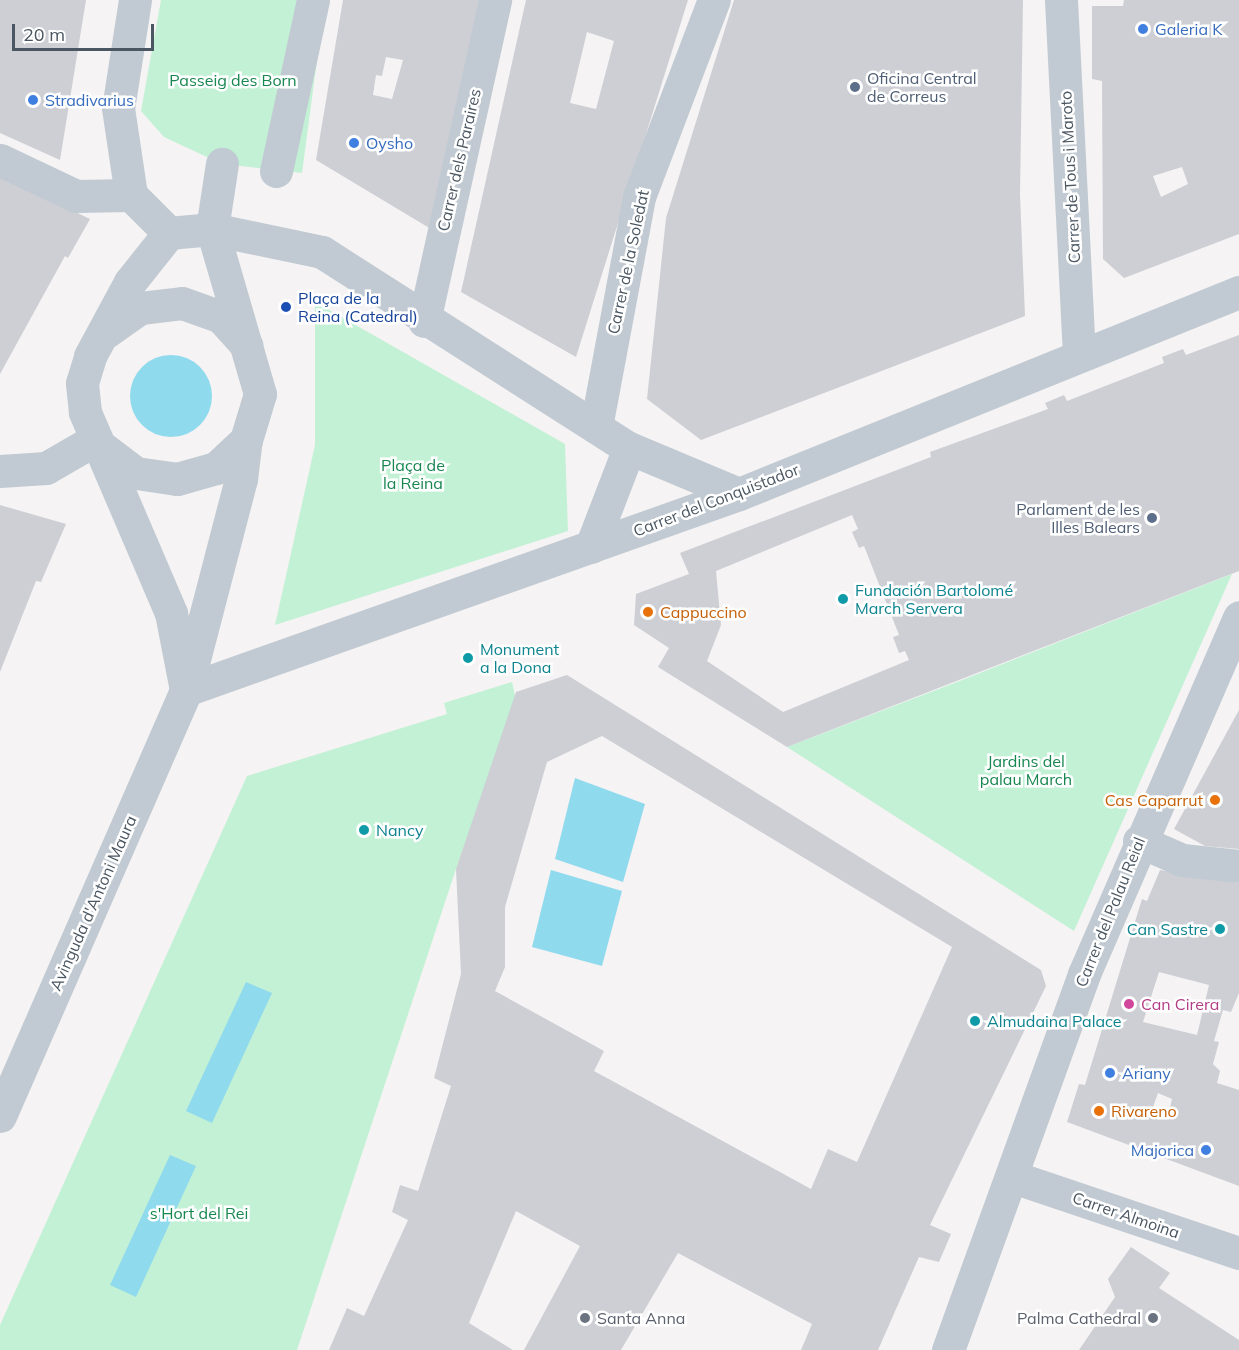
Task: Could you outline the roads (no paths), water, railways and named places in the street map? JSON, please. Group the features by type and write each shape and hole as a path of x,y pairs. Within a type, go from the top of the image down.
{"street":[{"path":"135,0 129,110 131,195 169,233"},
{"path":"276,171 313,0"},
{"name":"Carrer dels Paraires","path":"424,321 495,0"},
{"name":"Carrer de la Soledat","path":"596,427 639,197 714,0"},
{"name":"Carrer de Tous i Maroto","path":"1061,0 1079,354"},
{"path":"0,160 76,196 131,195"},
{"path":"186,690 241,478 246,440 261,394 212,229 222,164"},
{"path":"186,690 171,613 85,412 82,383 90,356 106,332 130,282 169,233 212,229 322,252 424,321 629,448 739,494"},
{"name":"Carrer del Conquistador","path":"186,690 739,494 1079,354 1239,292"},
{"path":"106,332 140,308 182,303 221,318 249,348"},
{"path":"100,444 136,473 177,479 216,468 246,440"},
{"path":"0,471 46,468 100,444"},
{"path":"591,547 629,448"},
{"name":"Carrer del Palau Reial","path":"948,1350 1013,1178 1084,974 1139,841 1239,616"},
{"name":"Avinguda d'Antoni Maura","path":"0,1116 186,690"},
{"path":"1139,841 1182,860 1239,866"},
{"name":"Carrer Almoina","path":"1013,1178 1239,1253"}],"water":[{"path":"171,355 187,358 200,367 209,380 212,396 209,412 200,425 187,434 171,437 155,434 142,425 133,412 130,396 133,380 142,367 155,358"},
{"path":"575,778 645,804 623,882 555,859"},
{"path":"551,870 622,891 602,966 532,947"},
{"path":"246,982 272,993 212,1123 186,1111"},
{"path":"170,1155 196,1166 136,1297 110,1285"}],"place":[{"name":"Galeria K","path":"1143,29"},
{"name":"Oficina Central de Correus","path":"855,87"},
{"name":"Stradivarius","path":"33,100"},
{"name":"Oysho","path":"354,143"},
{"name":"Plaça de la Reina (Catedral)","path":"286,307"},
{"name":"Parlament de les Illes Balears","path":"1152,518"},
{"name":"Fundación Bartolomé March Servera","path":"843,599"},
{"name":"Cappuccino","path":"648,612"},
{"name":"Monument a la Dona","path":"468,658"},
{"name":"Cas Caparrut","path":"1215,800"},
{"name":"Nancy","path":"364,830"},
{"name":"Can Sastre","path":"1220,929"},
{"name":"Can Cirera","path":"1129,1004"},
{"name":"Almudaina Palace","path":"975,1021"},
{"name":"Ariany","path":"1110,1073"},
{"name":"Rivareno","path":"1099,1111"},
{"name":"Majorica","path":"1206,1150"},
{"name":"Santa Anna","path":"585,1318"},
{"name":"Palma Cathedral","path":"1153,1318"}],"park label":[{"name":"Passeig des Born","path":"233,80"},
{"name":"Plaça de la Reina","path":"413,474"},
{"name":"Jardins del palau March","path":"1026,770"},
{"name":"s'Hort del Rei","path":"199,1213"}]}
